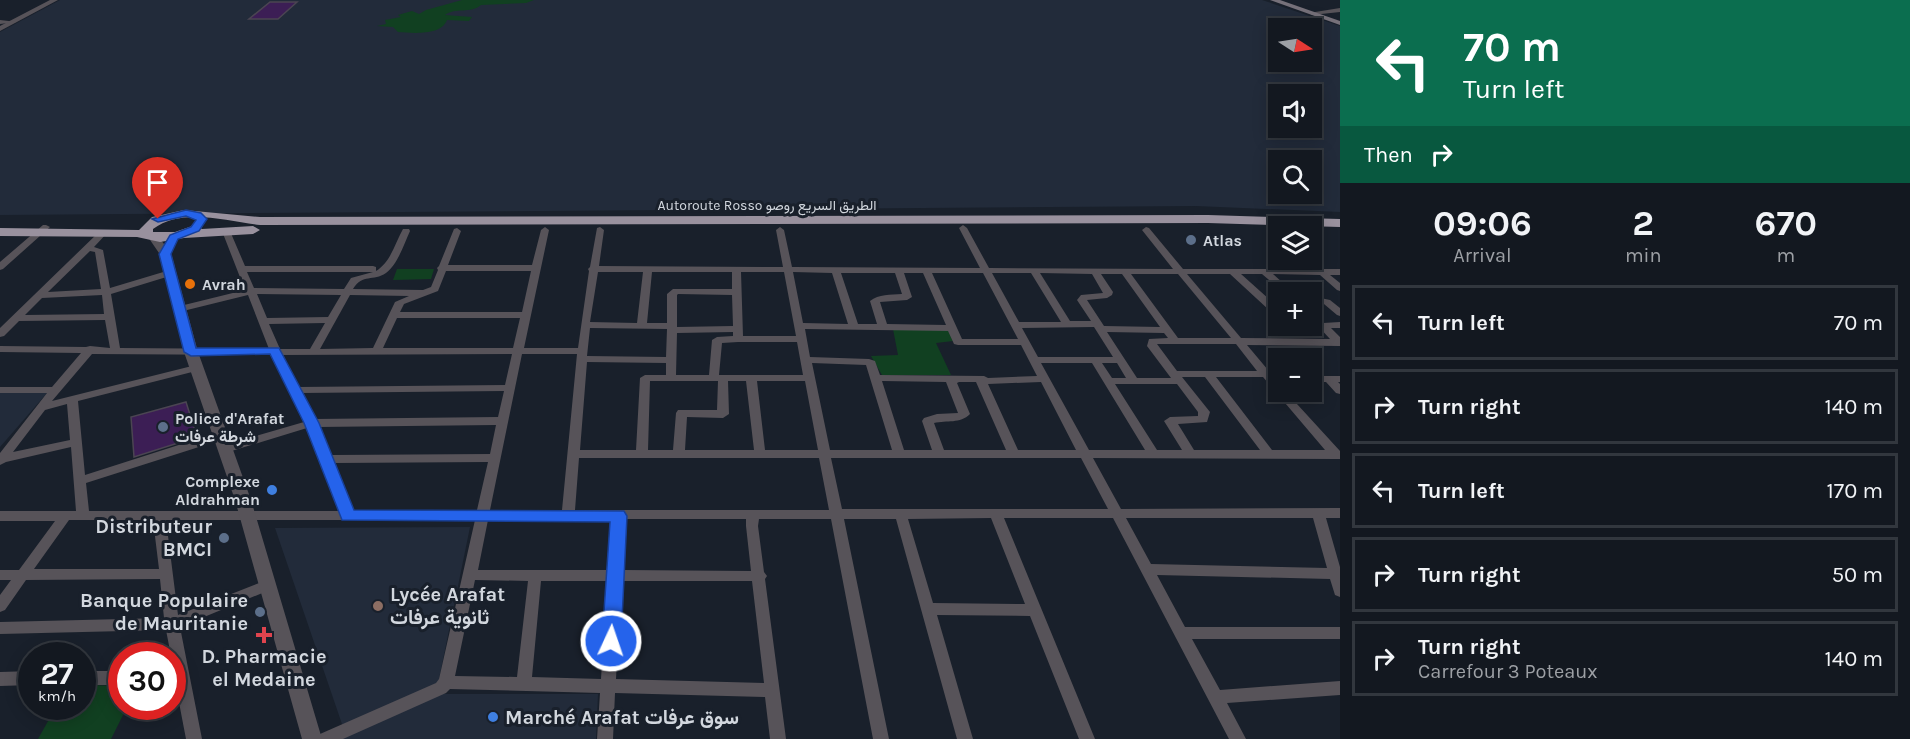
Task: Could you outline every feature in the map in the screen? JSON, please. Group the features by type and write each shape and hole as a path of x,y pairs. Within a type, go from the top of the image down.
{"highway":[{"name":"Autoroute Rosso الطريق السريع روصو","path":"154,221 177,214 194,214 260,221 1208,219 1340,223"},
{"path":"179,235 201,223 201,218 194,214"},
{"path":"0,232 104,227 154,221"},
{"path":"150,235 146,228 154,221"},
{"path":"0,226 150,235"},
{"name":"Autoroute Rosso الطريق السريع روصو","path":"150,235 226,231 963,228 1268,231"},
{"path":"1322,232 1340,233"}],"main road":[{"path":"1273,0 1340,23"}],"street":[{"path":"0,29 55,0"},
{"path":"1312,13 1340,10"},
{"path":"0,22 14,22"},
{"path":"963,228 1238,739"},
{"path":"0,267 43,229"},
{"path":"326,739 441,688 446,682 544,230"},
{"path":"568,516 585,325 592,269 600,230"},
{"path":"780,230 881,739"},
{"path":"1146,230 1268,375"},
{"path":"226,231 274,350 328,459 348,516"},
{"path":"314,351 357,278 379,273 386,268 406,231"},
{"path":"376,351 393,315 404,299 435,289 441,268 458,231"},
{"path":"0,334 104,232"},
{"path":"150,235 165,254 194,360 247,517 312,739"},
{"path":"165,254 179,235"},
{"path":"88,248 99,250 115,350"},
{"path":"243,269 386,268"},
{"path":"441,268 536,268"},
{"path":"592,269 1125,273 1340,272"},
{"path":"836,270 854,326"},
{"path":"642,326 648,271"},
{"path":"702,271 703,291"},
{"path":"736,271 738,334"},
{"path":"883,327 875,302 883,297 907,297 898,271"},
{"path":"927,272 958,342 1024,342"},
{"path":"1035,272 1067,324"},
{"path":"1095,272 1108,292 1107,295 1084,297 1082,300 1133,380"},
{"path":"1233,272 1268,304"},
{"path":"1265,272 1276,282"},
{"path":"1322,272 1340,288"},
{"path":"39,296 106,292 170,273"},
{"path":"1125,273 1175,341"},
{"path":"180,309 250,291 427,293"},
{"path":"671,376 672,294 676,291 737,292"},
{"path":"1322,301 1327,302 1340,314"},
{"path":"393,315 525,315"},
{"path":"16,318 110,317"},
{"path":"262,321 332,320"},
{"path":"1015,325 1067,324 1166,330"},
{"path":"585,325 642,326 717,335 738,334 801,339"},
{"path":"1323,326 1340,325"},
{"path":"799,326 951,328"},
{"path":"1323,326 1339,343"},
{"path":"679,455 682,413 723,414 718,377 717,335"},
{"path":"1191,455 1170,421 1203,419 1205,416 1152,346 1153,341 1339,343"},
{"path":"0,349 115,350 194,360"},
{"path":"1,459 90,349"},
{"path":"41,407 194,360 274,350 517,351 671,360"},
{"path":"806,360 869,361 877,378 899,454"},
{"path":"1034,360 1121,360"},
{"path":"1095,360 1154,455"},
{"path":"1208,374 1270,455"},
{"path":"1109,381 1177,378 1208,374 1268,378"},
{"path":"642,454 645,378 671,376 810,378"},
{"path":"751,378 760,454"},
{"path":"877,378 1044,379"},
{"path":"939,454 928,421 934,417 963,416 951,382 953,379"},
{"path":"984,379 981,381 1014,454"},
{"path":"1334,379 1340,391"},
{"path":"293,390 508,388"},
{"path":"0,390 55,390"},
{"path":"72,399 83,517"},
{"path":"1290,402 1338,455"},
{"path":"80,481 223,442 312,423 501,421"},
{"path":"1,459 77,442"},
{"path":"573,454 1338,455"},
{"path":"328,459 494,458"},
{"path":"1318,513 1340,591"},
{"path":"0,516 1340,513"},
{"path":"901,515 965,739"},
{"path":"996,515 1087,739"},
{"path":"605,739 618,516"},
{"path":"753,516 778,739"},
{"path":"0,606 65,517"},
{"path":"159,517 174,642"},
{"path":"1146,569 1335,574"},
{"path":"0,575 166,574"},
{"path":"470,575 760,576"},
{"path":"524,683 535,575"},
{"path":"0,628 172,624 267,585"},
{"path":"929,609 1035,610"},
{"path":"1180,633 1340,633"},
{"path":"0,679 18,678"},
{"path":"446,682 609,684 773,690"},
{"path":"1215,697 1340,688"},
{"path":"186,710 194,739"}],"shaded area":[{"path":"60,0 1262,0 1316,18 1268,18 1268,72 1322,72 1322,20 1340,26 1340,212 1196,206 0,215 0,32"},
{"path":"0,393 47,393 0,447"},
{"name":"Lycée Arafat ثانوية عرفات","path":"470,527 438,684 343,727 275,528"},
{"name":"Marché Arafat سوق عرفات","path":"437,694 598,694 596,739 339,739"}],"green space":[{"path":"462,0 534,0 526,3 481,5 473,9 453,11 445,15 472,17 469,21 447,20 439,29 433,31 398,32 393,27 377,26 386,24 385,20 401,17 398,15 412,11 419,14"},
{"path":"397,269 434,269 431,279 393,280"},
{"path":"893,329 948,330 953,341 936,343 951,375 882,375 871,356 898,355"},
{"path":"96,685 108,686 108,720 120,720 111,739 38,739 49,720 96,720"}],"building":[{"path":"270,2 297,2 278,19 249,19"},
{"name":"Police d'Arafat شرطة عرفات","path":"186,402 197,437 134,457 131,417"}],"place":[{"name":"Atlas","path":"1191,240"},
{"name":"Avrah","path":"190,284"},
{"name":"Police d'Arafat شرطة عرفات","path":"163,427"},
{"name":"Complexe Aldrahman","path":"272,490"},
{"name":"Distributeur BMCI","path":"224,538"},
{"name":"Lycée Arafat ثانوية عرفات","path":"378,606"},
{"name":"Banque Populaire de Mauritanie","path":"260,612"},
{"name":"D. Pharmacie el Medaine","path":"264,635"},
{"name":"Marché Arafat سوق عرفات","path":"493,717"}],"route":[{"path":"158,219 186,213 201,218 200,225 195,229 174,237 165,254 191,352 274,350 312,423 328,459 348,516 618,516 611,641"}]}
